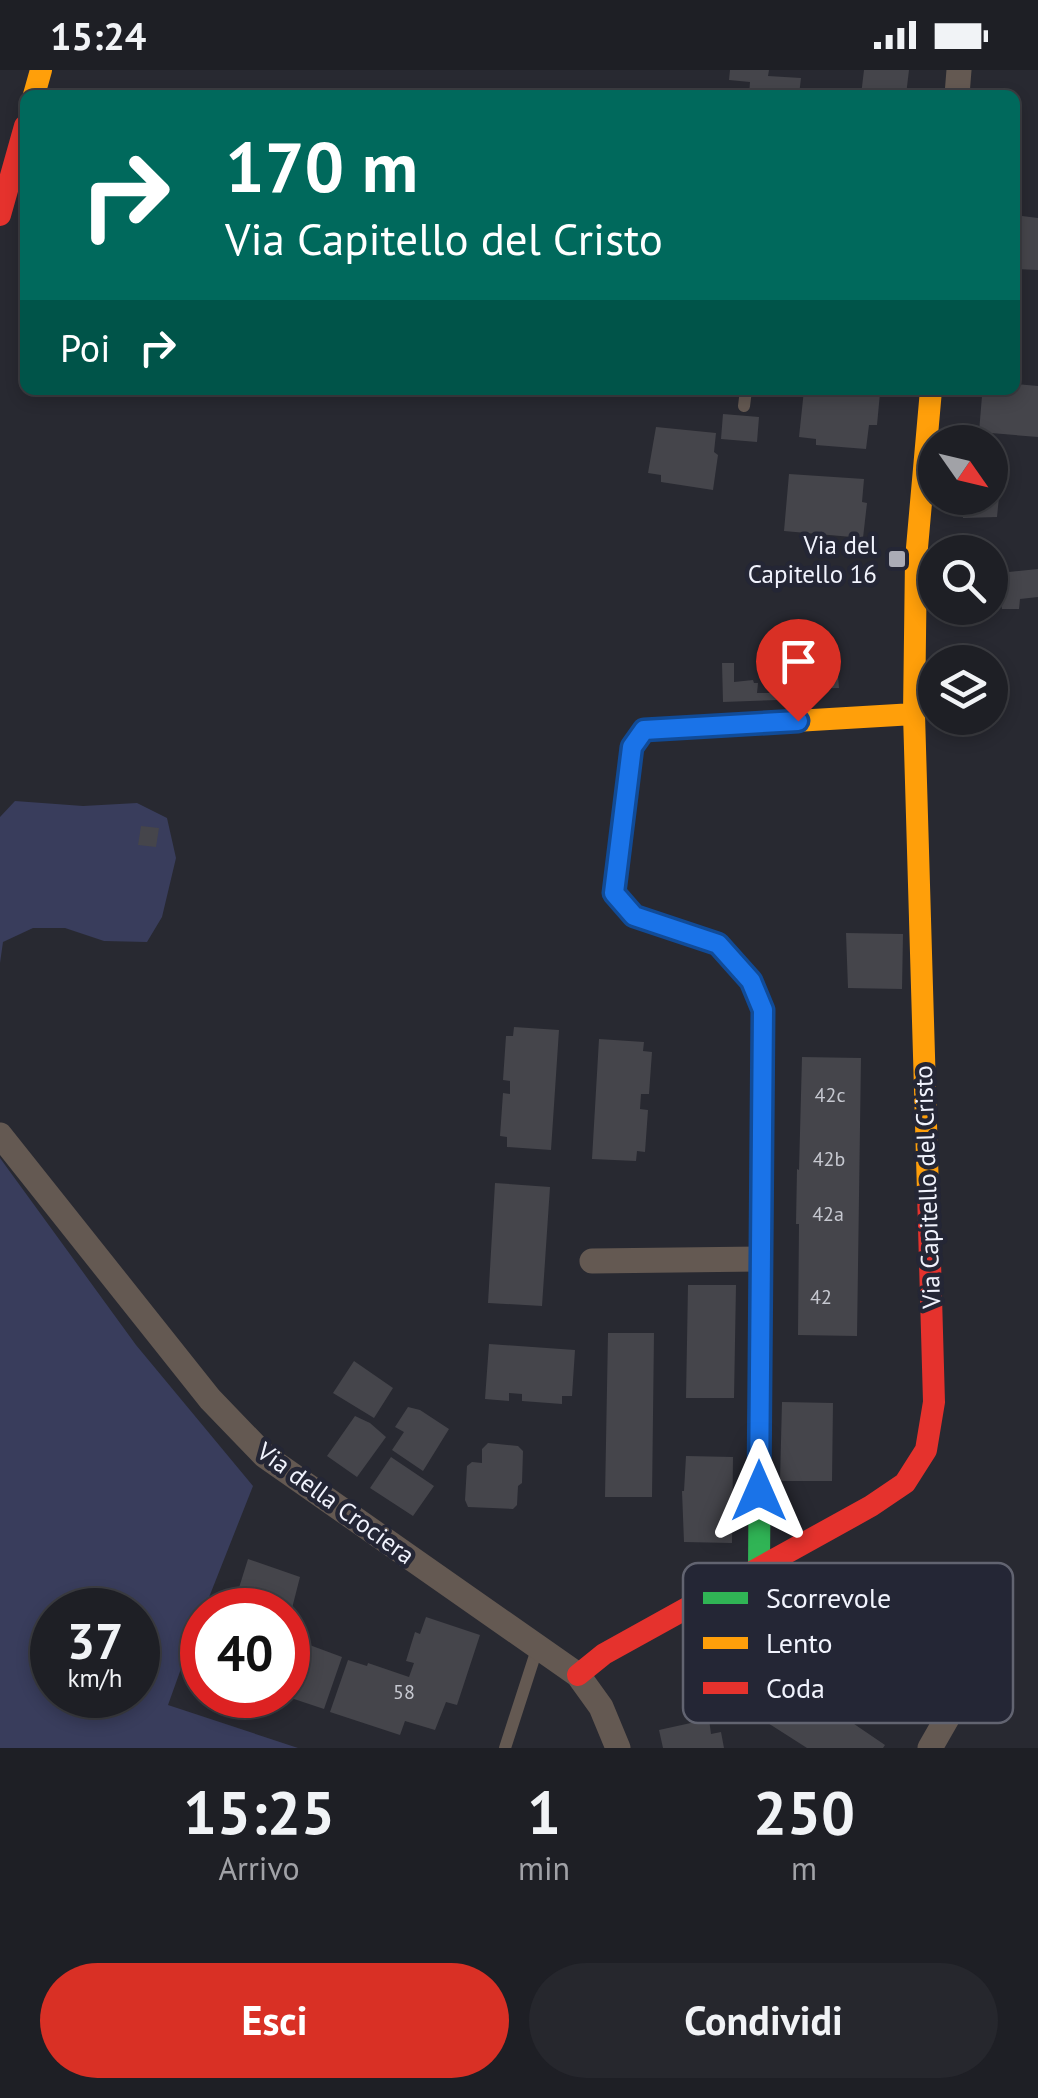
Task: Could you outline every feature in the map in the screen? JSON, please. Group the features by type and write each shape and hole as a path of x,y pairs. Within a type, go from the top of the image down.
{"street":[{"path":"0,215 20,144"},
{"name":"Via Capitello del Cristo","path":"768,1563 871,1506 904,1483 926,1450 934,1402 914,714 916,560 931,395"},
{"path":"759,1563 763,1010 751,981 718,944 634,916 614,893 632,747 644,730 914,714"},
{"name":"Via della Crociera","path":"0,1135 210,1399 265,1456 578,1675 601,1707 618,1748"},
{"path":"592,1261 760,1260"},
{"name":"Via Capitello del Cristo","path":"578,1675 604,1654 683,1610"},
{"path":"930,1748 944,1723"}],"lane":[{"path":"744,406 745,395"},
{"path":"505,1748 538,1646"}],"shaded area":[{"path":"15,801 83,806 137,803 167,818 176,858 162,917 147,942 104,941 65,928 33,928 3,942 0,963 0,817"},
{"path":"0,1158 136,1345 253,1486 213,1588 180,1588 180,1671 168,1705 180,1709 180,1718 207,1718 298,1748 0,1748"}],"building":[{"path":"730,70 769,70 768,76 801,78 800,90 749,90 750,82 729,80"},
{"path":"864,70 909,70 907,90 862,90"},
{"path":"1020,216 1038,218 1038,270 1020,269"},
{"path":"1020,384 1038,386 1038,437 1008,434 1008,425 980,425 982,396 1020,395"},
{"path":"803,395 880,395 877,425 869,425 866,449 816,445 816,439 799,437"},
{"path":"723,414 759,417 757,442 721,439"},
{"path":"656,427 716,433 714,452 718,455 713,490 661,482 661,475 648,473"},
{"path":"789,474 864,479 862,502 867,503 863,538 784,531"},
{"path":"963,515 997,515 997,517 963,518"},
{"path":"1038,569 1038,597 1020,599 1019,609 1008,609 1008,572"},
{"path":"835,641 839,688 792,689 795,642"},
{"path":"722,663 734,663 734,682 753,680 758,683 757,693 777,693 778,700 723,702"},
{"path":"141,826 159,828 156,847 138,845"},
{"path":"846,933 903,934 902,989 848,988"},
{"path":"514,1027 559,1030 551,1150 507,1147 507,1137 500,1136 503,1093 510,1094 510,1081 503,1080 506,1036 513,1036"},
{"path":"599,1039 644,1042 643,1051 652,1052 649,1094 641,1094 640,1109 648,1110 645,1152 637,1151 636,1161 592,1159"},
{"path":"802,1057 861,1058 857,1336 798,1335 796,1224"},
{"path":"495,1183 550,1187 542,1306 488,1303"},
{"path":"688,1285 736,1285 734,1398 686,1398"},
{"path":"608,1333 654,1333 652,1497 605,1497"},
{"path":"489,1344 575,1350 572,1396 562,1396 562,1404 522,1401 522,1394 509,1393 509,1401 485,1399"},
{"path":"354,1361 393,1388 374,1418 333,1393"},
{"path":"782,1402 833,1403 832,1481 780,1481"},
{"path":"408,1407 420,1410 449,1429 423,1471 392,1450 404,1432 395,1427"},
{"path":"355,1416 386,1437 357,1477 327,1456"},
{"path":"488,1443 518,1446 523,1451 522,1483 513,1509 468,1507 465,1500 467,1466 482,1463 482,1449"},
{"path":"686,1456 733,1457 732,1543 684,1542 682,1491"},
{"path":"391,1457 434,1486 413,1516 370,1488"},
{"path":"248,1559 300,1577 297,1588 239,1588"},
{"path":"426,1617 480,1635 457,1705 446,1702 435,1730 405,1721 400,1735 330,1712 348,1660 409,1677 414,1663 406,1661 415,1632 420,1634"},
{"path":"310,1645 342,1657 324,1709 310,1704"},
{"path":"710,1723 711,1734 721,1732 724,1748 663,1748 659,1730"},
{"path":"768,1723 853,1723 885,1745 883,1748 807,1748"}],"traffic: fast":[{"path":"619,899 633,916 717,944 751,981 763,1011 759,1563"}],"traffic: slow":[{"path":"35,90 41,70"},
{"path":"928,1192 914,714 916,559 931,395"},
{"path":"619,899 614,893 632,747 644,730 914,714"}],"traffic: jam":[{"path":"0,215 20,144"},
{"path":"768,1563 905,1483 926,1450 934,1402 928,1192"},
{"path":"578,1675 604,1654 683,1610"}],"place":[{"name":"Via del Capitello 16","path":"897,559"}],"route":[{"path":"759,1491 763,1010 751,981 718,944 634,916 614,893 632,747 644,730 798,721"}]}
